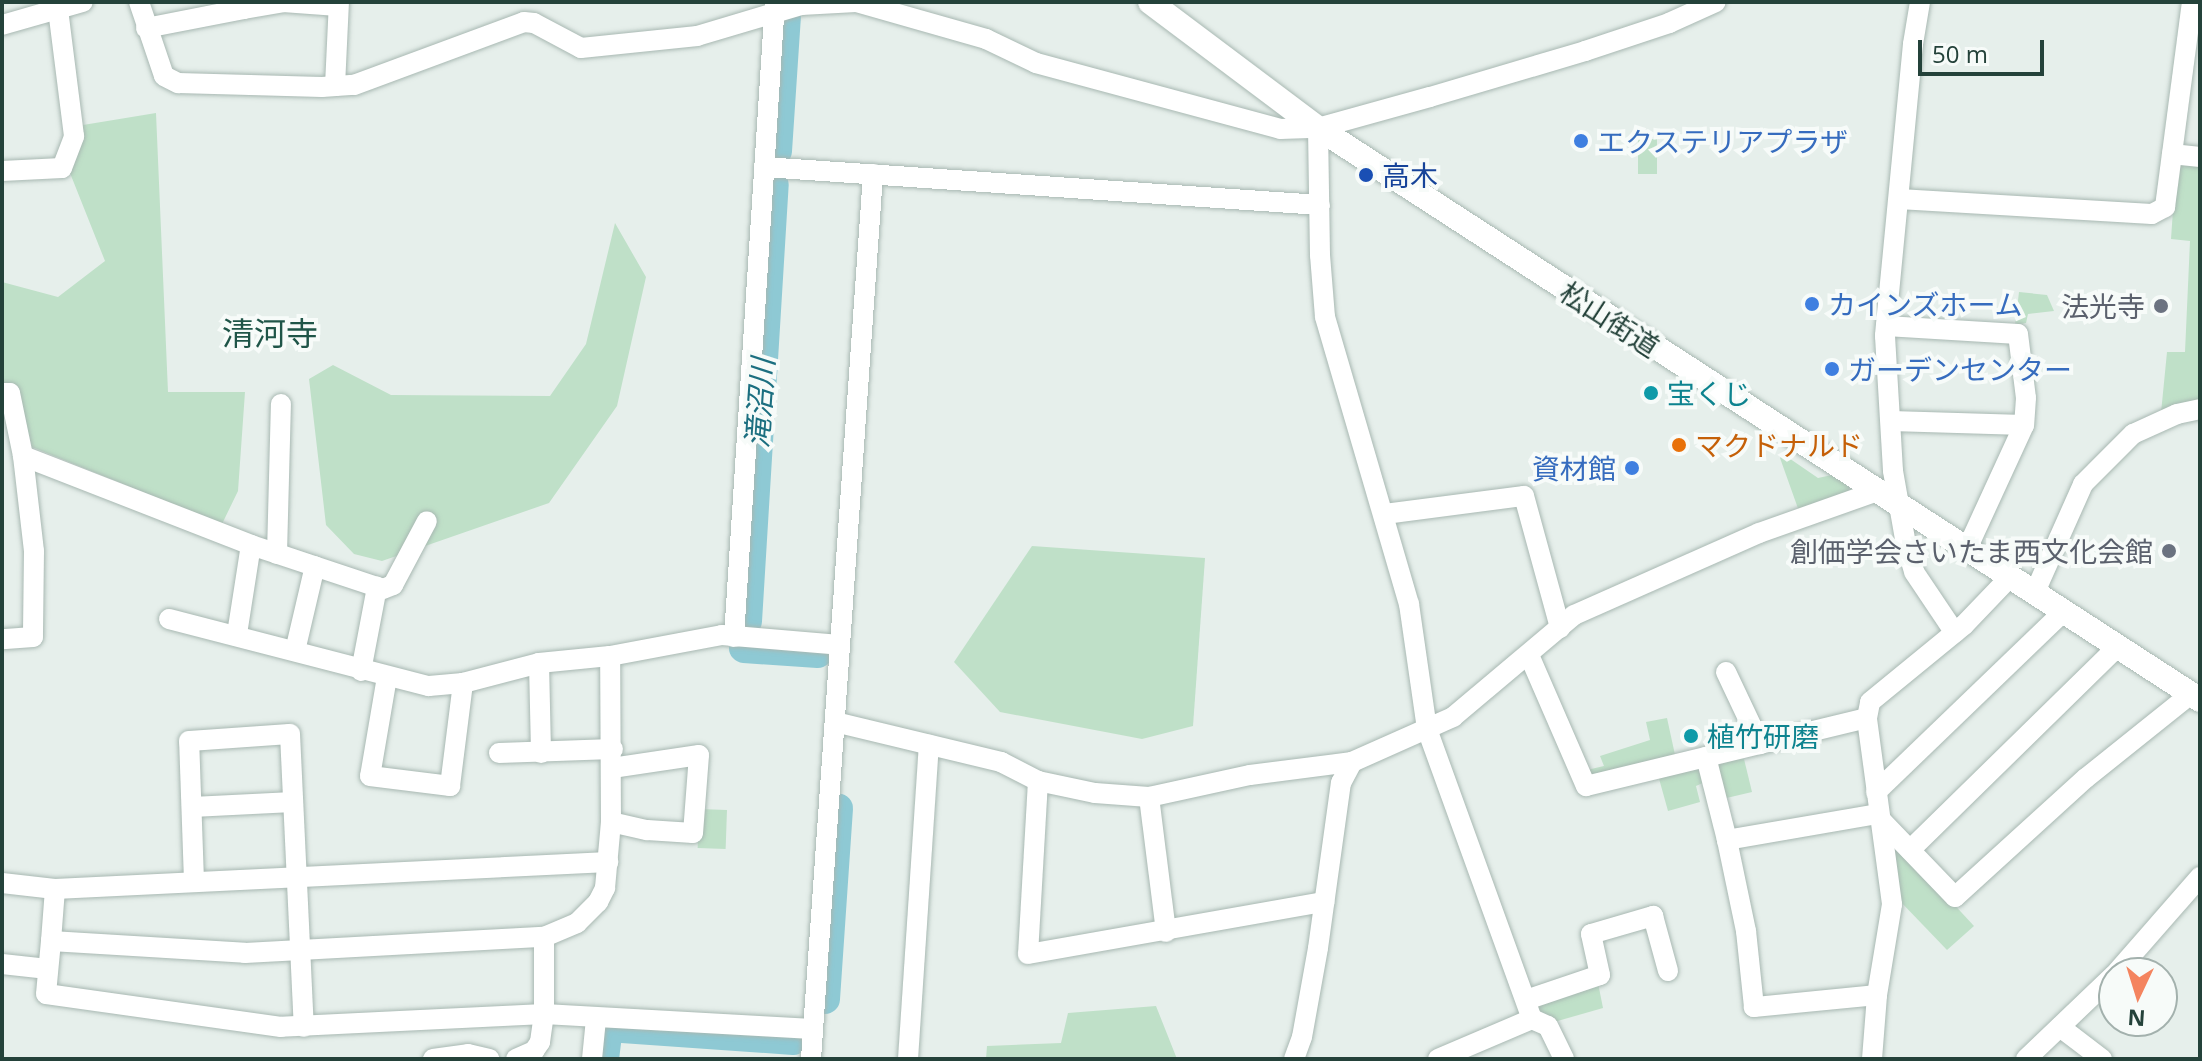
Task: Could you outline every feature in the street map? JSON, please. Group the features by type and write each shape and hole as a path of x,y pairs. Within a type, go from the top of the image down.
{"main road":[{"name":"松山街道","path":"1150,2 1318,128 2195,697"}],"street":[{"path":"2,25 83,2"},
{"path":"139,2 164,76 178,83 335,86 354,85 524,22 534,23 581,48 697,36 774,8 856,2 986,39 1036,63 1280,129 1318,128 1585,51 1681,18 1716,2"},
{"path":"146,28 244,6 283,2 338,4 335,86"},
{"path":"1920,2 1913,44 1886,326 1891,421 1899,506 1914,572 1955,633"},
{"path":"1899,199 2152,214 2165,207 2192,2"},
{"path":"734,637 774,8"},
{"path":"2,171 62,168 74,136 58,9"},
{"path":"1318,128 1325,317 1409,604 1427,729 1511,969 1529,1009 1548,1026 1564,1059"},
{"path":"2172,154 2200,157"},
{"path":"764,167 1320,205"},
{"path":"811,1059 873,174"},
{"path":"1886,326 2018,334 2026,398 2024,425 1967,549"},
{"path":"2,393 10,393 23,456 34,551 33,637 2,639"},
{"path":"277,554 281,404"},
{"path":"2035,592 2083,484 2133,434 2177,414 2200,409"},
{"path":"1891,421 2024,425"},
{"path":"23,456 251,545 377,587 393,585 427,521"},
{"path":"835,722 1001,762 1038,781 1095,793 1149,797 1250,775 1352,762 1453,717 1574,615 1759,533 1875,492"},
{"path":"1385,514 1524,496 1560,628"},
{"path":"237,634 251,545"},
{"path":"295,651 315,566"},
{"path":"1872,1059 1877,995 1892,904 1867,718 1870,702 1955,633 2011,576"},
{"path":"361,671 377,587"},
{"path":"1876,792 2064,611"},
{"path":"169,619 237,634 361,671 429,686 463,683 539,663 610,656 722,635 840,645"},
{"path":"1910,850 2118,646"},
{"path":"1529,655 1586,786 1867,718"},
{"path":"51,941 245,953 544,937 577,923 598,902 605,888 613,759 610,656"},
{"path":"539,663 541,753"},
{"path":"1726,672 1760,744"},
{"path":"387,677 370,776 450,786 463,683"},
{"path":"1878,815 1955,897 2086,778 2195,697"},
{"path":"194,881 189,741 290,734 304,1027"},
{"path":"908,1059 929,745"},
{"path":"499,753 613,759 699,755 693,833 647,830 611,822"},
{"path":"1706,757 1746,931 1754,1007 1877,995"},
{"path":"1294,1059 1302,1037 1341,783 1352,762"},
{"path":"1038,781 1028,954 1324,902"},
{"path":"1149,797 1166,932"},
{"path":"192,807 293,802"},
{"path":"1727,840 1878,815"},
{"path":"2,883 55,889 608,862"},
{"path":"2130,957 2200,877"},
{"path":"55,889 46,994 281,1027 544,1014 813,1029"},
{"path":"1438,1059 1529,1009 1600,975 1591,934 1653,916 1668,971"},
{"path":"516,1059 534,1051 540,1042 544,1014 544,937"},
{"path":"2,964 48,969"},
{"path":"2026,1059 2098,990"},
{"path":"592,1059 596,1019"},
{"path":"2060,1027 2102,1059"},
{"path":"441,1058 468,1054 489,1059"}],"green space":[{"path":"156,113 168,392 245,392 238,491 222,524 32,447 16,385 2,385 2,282 58,297 105,261 68,168 83,125"},
{"path":"1638,139 1657,139 1657,174 1638,174"},
{"path":"2181,161 2200,163 2200,404 2161,413 2167,352 2185,352 2190,241 2171,239 2176,166"},
{"path":"615,223 646,277 617,406 549,503 382,561 354,554 326,525 309,379 333,365 391,395 550,396 586,344"},
{"path":"2019,292 2047,295 2054,311 2028,314 2026,323 2015,325"},
{"path":"1783,454 1818,478 1832,475 1849,487 1848,497 1800,514 1780,458"},
{"path":"1032,546 1205,558 1193,726 1142,739 1000,712 954,662"},
{"path":"1667,718 1677,764 1591,785 1587,770 1604,766 1600,756 1650,740 1646,722"},
{"path":"1744,759 1752,792 1718,800 1711,762"},
{"path":"1700,768 1705,782 1696,786 1700,802 1668,811 1658,775"},
{"path":"699,809 727,810 726,849 698,848"},
{"path":"1886,831 1974,926 1947,950 1898,899"},
{"path":"1597,978 1603,1008 1554,1022 1526,1004"},
{"path":"1156,1006 1177,1059 986,1059 987,1046 1061,1043 1068,1013"}],"waterway":[{"name":"滝沼川","path":"777,151 786,16"},
{"name":"滝沼川","path":"747,621 774,185"},
{"path":"744,648 818,653"},
{"path":"825,999 838,808"},
{"path":"604,1059 608,1027 794,1040"}],"place":[{"name":"エクステリアプラザ","path":"1581,141"},
{"name":"高木","path":"1366,175"},
{"name":"カインズホーム","path":"1812,304"},
{"name":"法光寺","path":"2161,306"},
{"name":"ガーデンセンター","path":"1832,369"},
{"name":"宝くじ","path":"1651,393"},
{"name":"マクドナルド","path":"1679,445"},
{"name":"資材館","path":"1632,468"},
{"name":"創価学会さいたま西文化会館","path":"2169,551"},
{"name":"植竹研磨","path":"1691,736"}],"district":[{"name":"清河寺","path":"270,333"}]}
